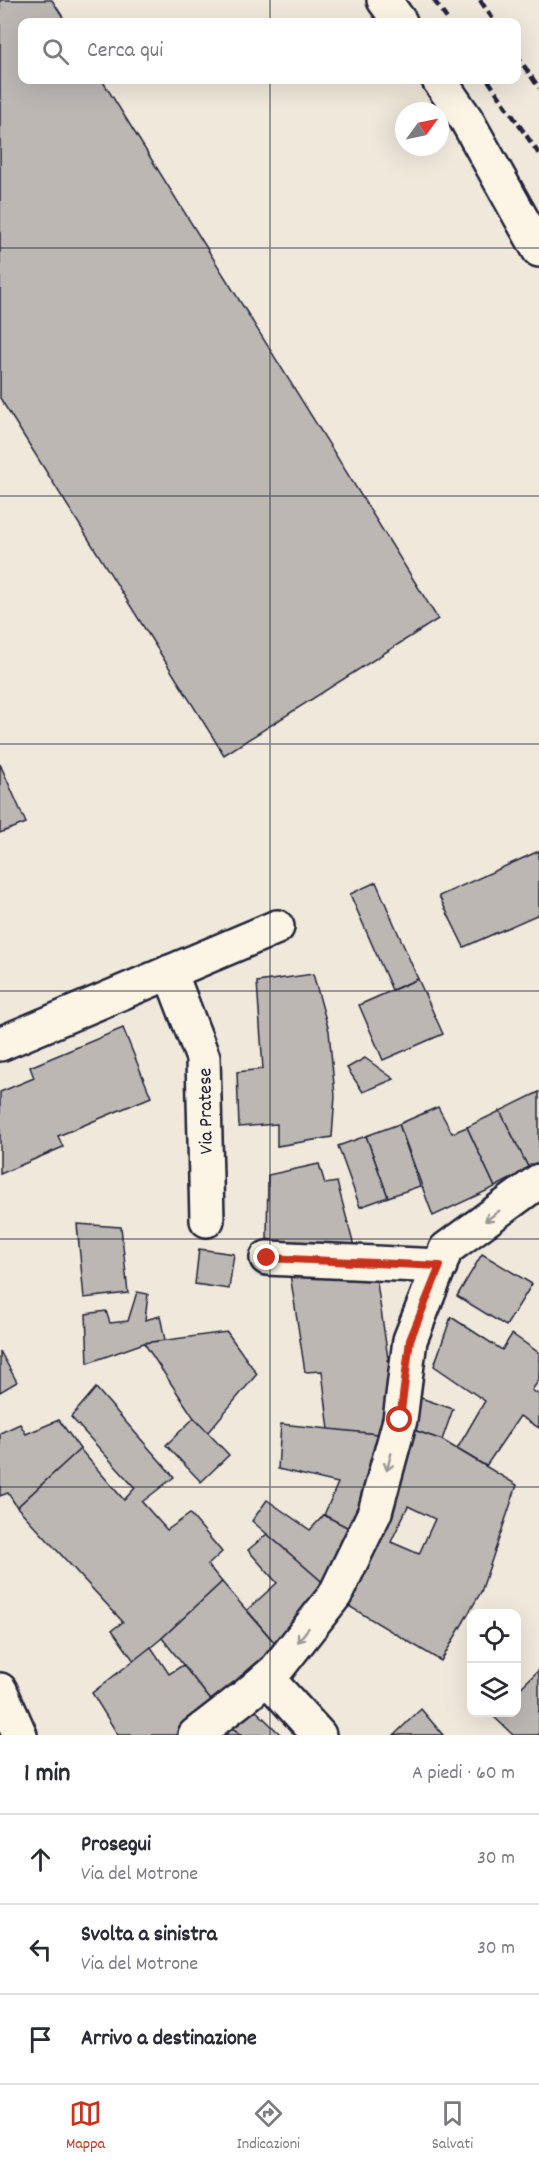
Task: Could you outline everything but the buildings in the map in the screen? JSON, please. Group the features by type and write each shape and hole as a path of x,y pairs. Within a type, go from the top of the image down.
{"street":[{"path":"384,0 397,18"},
{"path":"442,84 539,224"},
{"path":"466,118 539,250"},
{"path":"0,1044 277,927"},
{"name":"Via Pratese","path":"170,972 203,1058 207,1220"},
{"path":"195,1735 267,1678 335,1595 375,1512 400,1420 410,1340 446,1249 539,1181"},
{"path":"267,1258 440,1266"},
{"path":"267,1678 319,1735"},
{"path":"0,1690 20,1735"}],"railway":[{"path":"434,0 446,18"},
{"path":"480,0 492,18"},
{"path":"521,61 539,88"},
{"path":"491,84 539,154"}],"route":[{"path":"267,1258 440,1266 410,1340 400,1420"}]}
